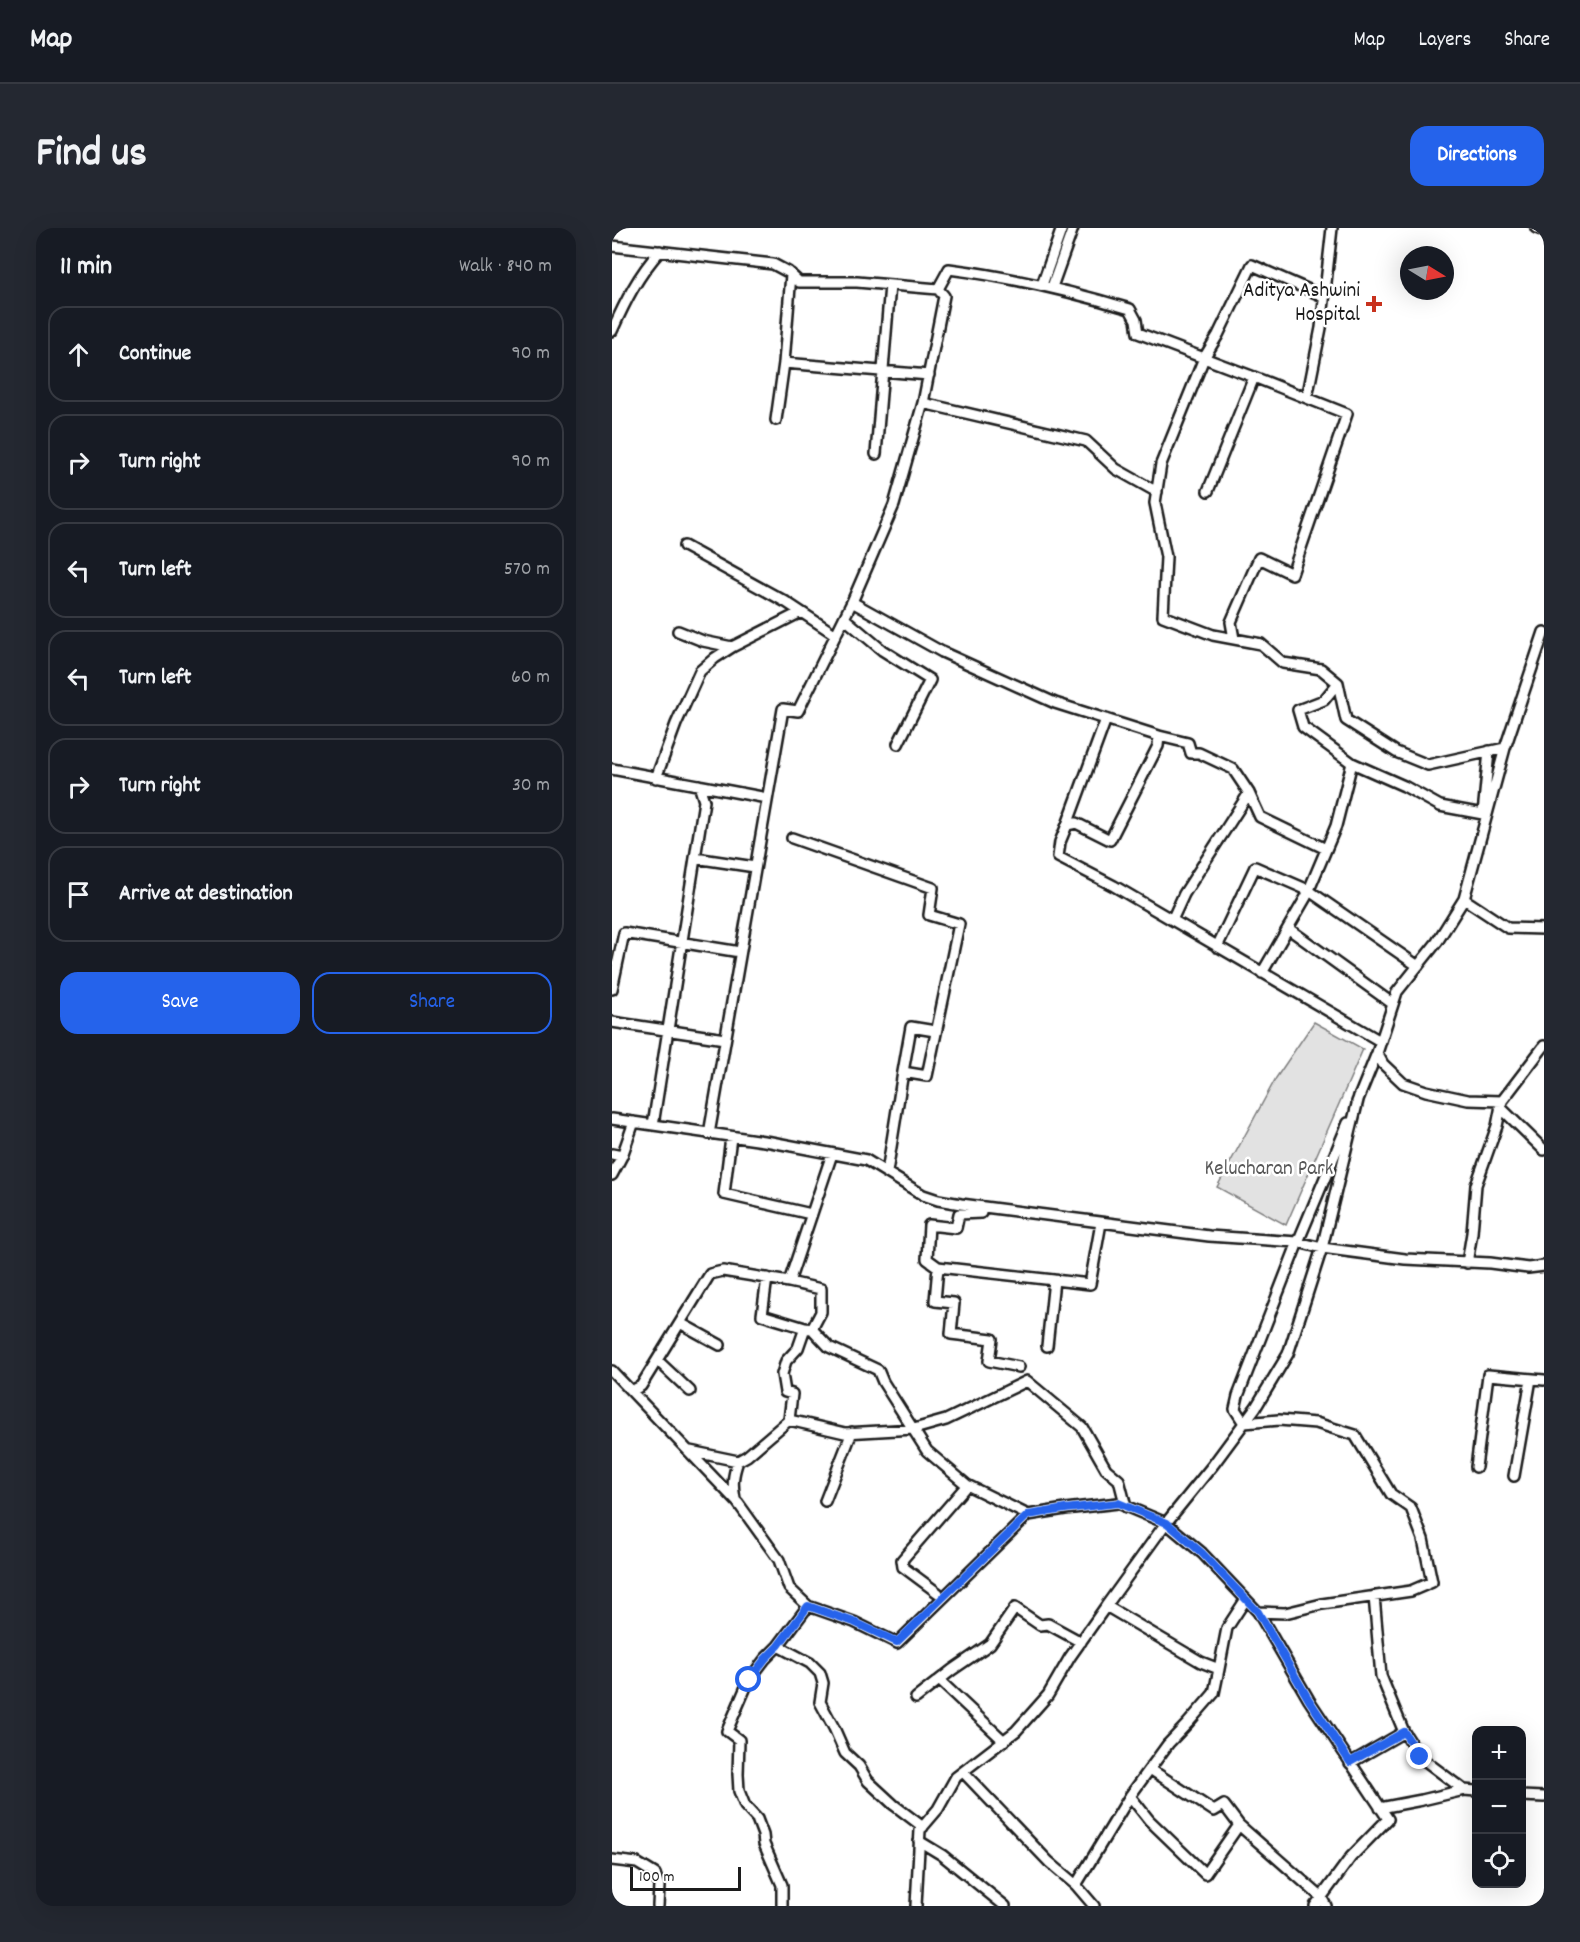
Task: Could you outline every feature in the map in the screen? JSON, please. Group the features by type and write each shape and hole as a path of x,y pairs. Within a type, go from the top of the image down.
{"street":[{"path":"1042,285 1062,228"},
{"path":"1052,287 1073,228"},
{"path":"1307,398 1321,328 1332,228"},
{"path":"1536,228 1544,231"},
{"path":"612,246 773,264 791,274 799,282 856,282 938,289 944,296 923,403 894,505 852,602 798,711 783,709 709,1134"},
{"path":"612,331 628,296 645,267 660,251"},
{"path":"1323,296 1252,265 1204,358 1161,464 1155,503 1166,557 1163,616 1213,636 1261,644 1283,663 1321,669 1338,683 1346,720 1396,752 1428,765 1505,748"},
{"path":"938,289 949,269 1000,276 1052,287 1130,309 1136,320 1138,333 1347,414 1292,574 1259,558 1231,622 1234,639"},
{"path":"776,420 784,363 791,274"},
{"path":"876,454 890,285"},
{"path":"784,363 929,375"},
{"path":"1208,491 1254,377"},
{"path":"923,403 1086,441 1116,469 1157,492"},
{"path":"684,546 786,602 836,634"},
{"path":"852,602 942,651 1055,703 1188,743 1191,753 1199,753 1233,769 1249,793 1260,817 1326,849"},
{"path":"656,777 676,724 700,671 732,647 801,612"},
{"path":"844,618 882,650 930,680 898,744"},
{"path":"678,631 703,641 732,647"},
{"path":"1244,1423 1235,1409 1238,1396 1298,1242 1377,1053 1397,992 1437,942 1464,899 1505,748 1544,632"},
{"path":"1338,683 1324,700 1298,710 1303,727 1352,764 1404,786 1440,806 1483,814 1489,751"},
{"path":"1106,719 1060,842 1058,857 1114,886 1380,1041"},
{"path":"1067,825 1076,823 1110,840 1158,746 1159,736"},
{"path":"1262,973 1289,929 1336,826 1352,764"},
{"path":"612,769 767,798"},
{"path":"653,1125 704,801 699,785"},
{"path":"1172,920 1184,894 1249,793"},
{"path":"792,838 933,888 929,915 959,924 927,1076 903,1072"},
{"path":"695,858 755,867"},
{"path":"1217,947 1255,867 1308,890 1418,966"},
{"path":"1464,899 1508,928 1544,929"},
{"path":"1289,929 1393,1004"},
{"path":"612,989 624,933 740,952"},
{"path":"612,1022 725,1039"},
{"path":"887,1172 911,1027 935,1031"},
{"path":"1467,1263 1476,1185 1497,1126 1501,1104 1544,1046"},
{"path":"1377,1053 1383,1064 1403,1083 1426,1091 1501,1104 1544,1149"},
{"path":"916,1906 919,1841 922,1827 938,1809 956,1777 1016,1731 1048,1695 1106,1606 1261,1400 1288,1354 1322,1248 1359,1096"},
{"path":"612,1119 771,1142 866,1160 923,1195 938,1200 1209,1236 1298,1242 1322,1248 1405,1259 1528,1268 1544,1266"},
{"path":"612,1175 622,1156 634,1122"},
{"path":"731,1137 724,1194 811,1214"},
{"path":"612,1154 622,1156"},
{"path":"789,1282 832,1154"},
{"path":"981,1213 959,1214 956,1228 929,1225 927,1259 938,1267 1090,1284 1101,1223"},
{"path":"938,1267 935,1301 954,1303 951,1334 992,1339 989,1361 1019,1367"},
{"path":"631,1391 641,1386 710,1274 723,1271 821,1289 821,1312 798,1348 786,1361 782,1374 785,1392 792,1394 789,1420 738,1461 732,1486 736,1501"},
{"path":"767,1278 762,1315 809,1329 830,1347 878,1370 927,1450 967,1485 1028,1515"},
{"path":"1047,1346 1054,1280"},
{"path":"680,1323 720,1345"},
{"path":"657,1360 690,1391"},
{"path":"612,1371 736,1501 779,1560 789,1588 808,1606 854,1622 897,1642 1028,1515 1118,1503 1167,1523 1202,1553 1258,1612 1309,1700 1388,1819 1351,1857 1324,1902 1316,1906"},
{"path":"1476,1467 1488,1375 1544,1380"},
{"path":"1514,1476 1530,1379"},
{"path":"789,1420 845,1433 914,1429 946,1420 1027,1381 1082,1426 1106,1469 1119,1480 1126,1507"},
{"path":"1244,1423 1279,1420 1316,1423 1355,1435 1391,1494 1411,1508 1423,1539 1432,1582 1411,1591 1285,1613 1258,1612"},
{"path":"825,1501 852,1432"},
{"path":"688,1451 738,1461"},
{"path":"938,1593 903,1567 902,1560 967,1485"},
{"path":"1374,1596 1381,1676 1404,1732 1420,1757 1464,1790"},
{"path":"1076,1885 1130,1796 1168,1744 1214,1693 1227,1629 1246,1599"},
{"path":"782,1906 782,1885 764,1844 757,1819 745,1806 739,1791 739,1740 726,1731 749,1680 808,1606"},
{"path":"1106,1606 1201,1662 1219,1669"},
{"path":"916,1698 990,1644 1015,1608 1041,1625 1048,1624 1081,1642"},
{"path":"778,1646 810,1663 820,1674 823,1683 820,1702 845,1753 859,1766 868,1781 922,1827"},
{"path":"939,1680 1004,1741"},
{"path":"1350,1762 1404,1732"},
{"path":"1150,1769 1214,1811 1224,1805 1239,1826 1324,1902"},
{"path":"963,1772 1049,1863 1076,1885 1094,1906"},
{"path":"1380,1808 1464,1790 1472,1791"},
{"path":"1130,1796 1149,1820 1205,1874 1239,1826"},
{"path":"1526,1796 1544,1797"},
{"path":"919,1841 942,1855 1005,1906"},
{"path":"612,1860 637,1863 655,1874 659,1886 658,1906"}],"green space":[{"name":"Kelucharan Park","path":"1314,1022 1363,1049 1286,1225 1217,1187 1276,1078"}],"place":[{"name":"Aditya Ashwini Hospital","path":"1374,304"}],"route":[{"path":"749,1680 808,1606 854,1622 897,1642 1028,1515 1118,1503 1167,1523 1202,1553 1258,1612 1309,1700 1350,1762 1404,1732 1420,1757"}]}
